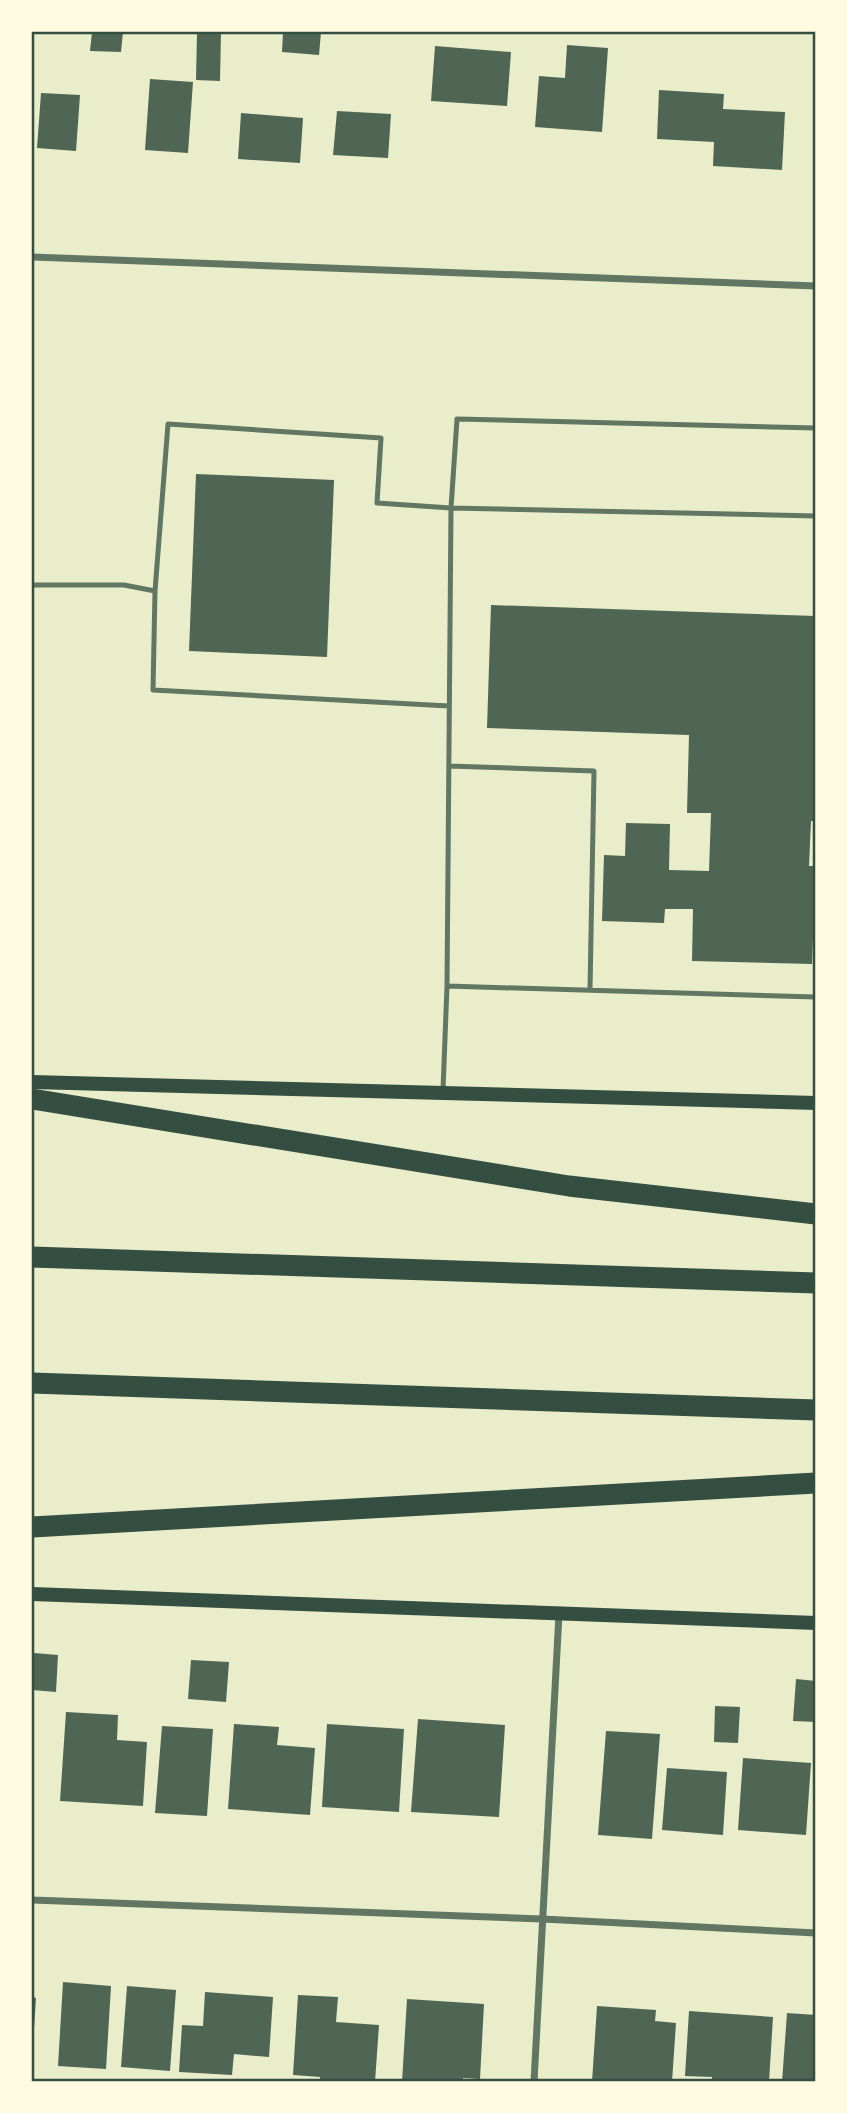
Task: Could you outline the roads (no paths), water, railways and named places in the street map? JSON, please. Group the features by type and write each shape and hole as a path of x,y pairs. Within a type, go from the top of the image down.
{"highway":[{"path":"32,1099 569,1186 816,1214"},
{"path":"32,1257 816,1283"},
{"path":"32,1382 816,1410"},
{"path":"32,1527 816,1483"}],"main road":[{"path":"32,1082 816,1103"},
{"path":"32,1594 816,1623"}],"street":[{"path":"32,257 816,286"},
{"path":"534,2081 559,1613"},
{"path":"32,1900 542,1919 816,1933"}],"lane":[{"path":"443,1093 447,986 452,508 457,419 816,428"},
{"path":"449,706 153,690 155,592 169,425 381,438 377,503 452,508 816,516"},
{"path":"32,585 124,585 155,592"},
{"path":"449,766 594,771 590,990"},
{"path":"447,986 816,997"}]}
